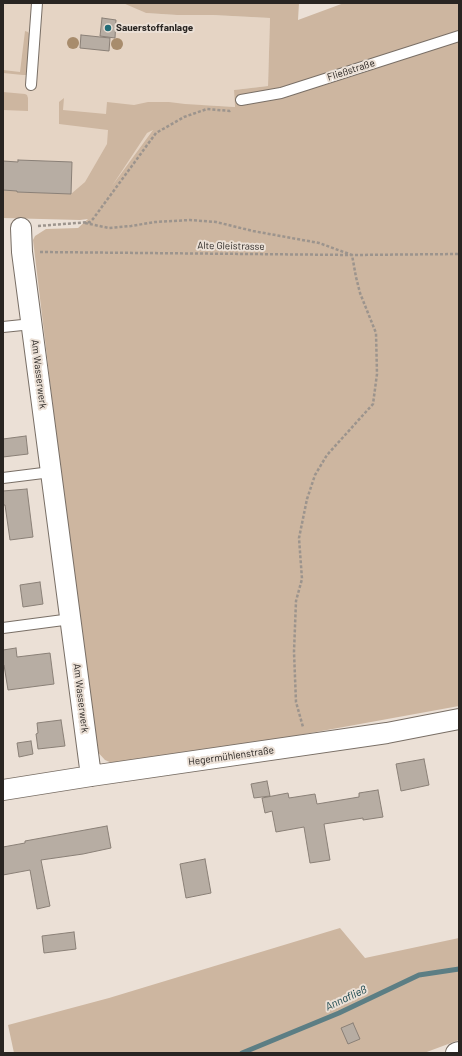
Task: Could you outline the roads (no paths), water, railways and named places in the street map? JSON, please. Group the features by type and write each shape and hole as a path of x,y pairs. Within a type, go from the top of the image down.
{"street":[{"name":"Am Wasserwerk","path":"21,228 22,252 91,776"},
{"name":"Hegermühlenstraße","path":"3,790 387,733 459,719"}],"lane":[{"path":"31,85 37,3"},
{"name":"Fließstraße","path":"241,100 280,92 459,36"},
{"path":"3,327 32,324"},
{"path":"3,478 51,472"},
{"path":"3,628 71,619"}],"waterway":[{"name":"Annafließ","path":"242,1053 339,1013 419,975 459,969"}],"place":[{"name":"Sauerstoffanlage","path":"108,28"}]}
